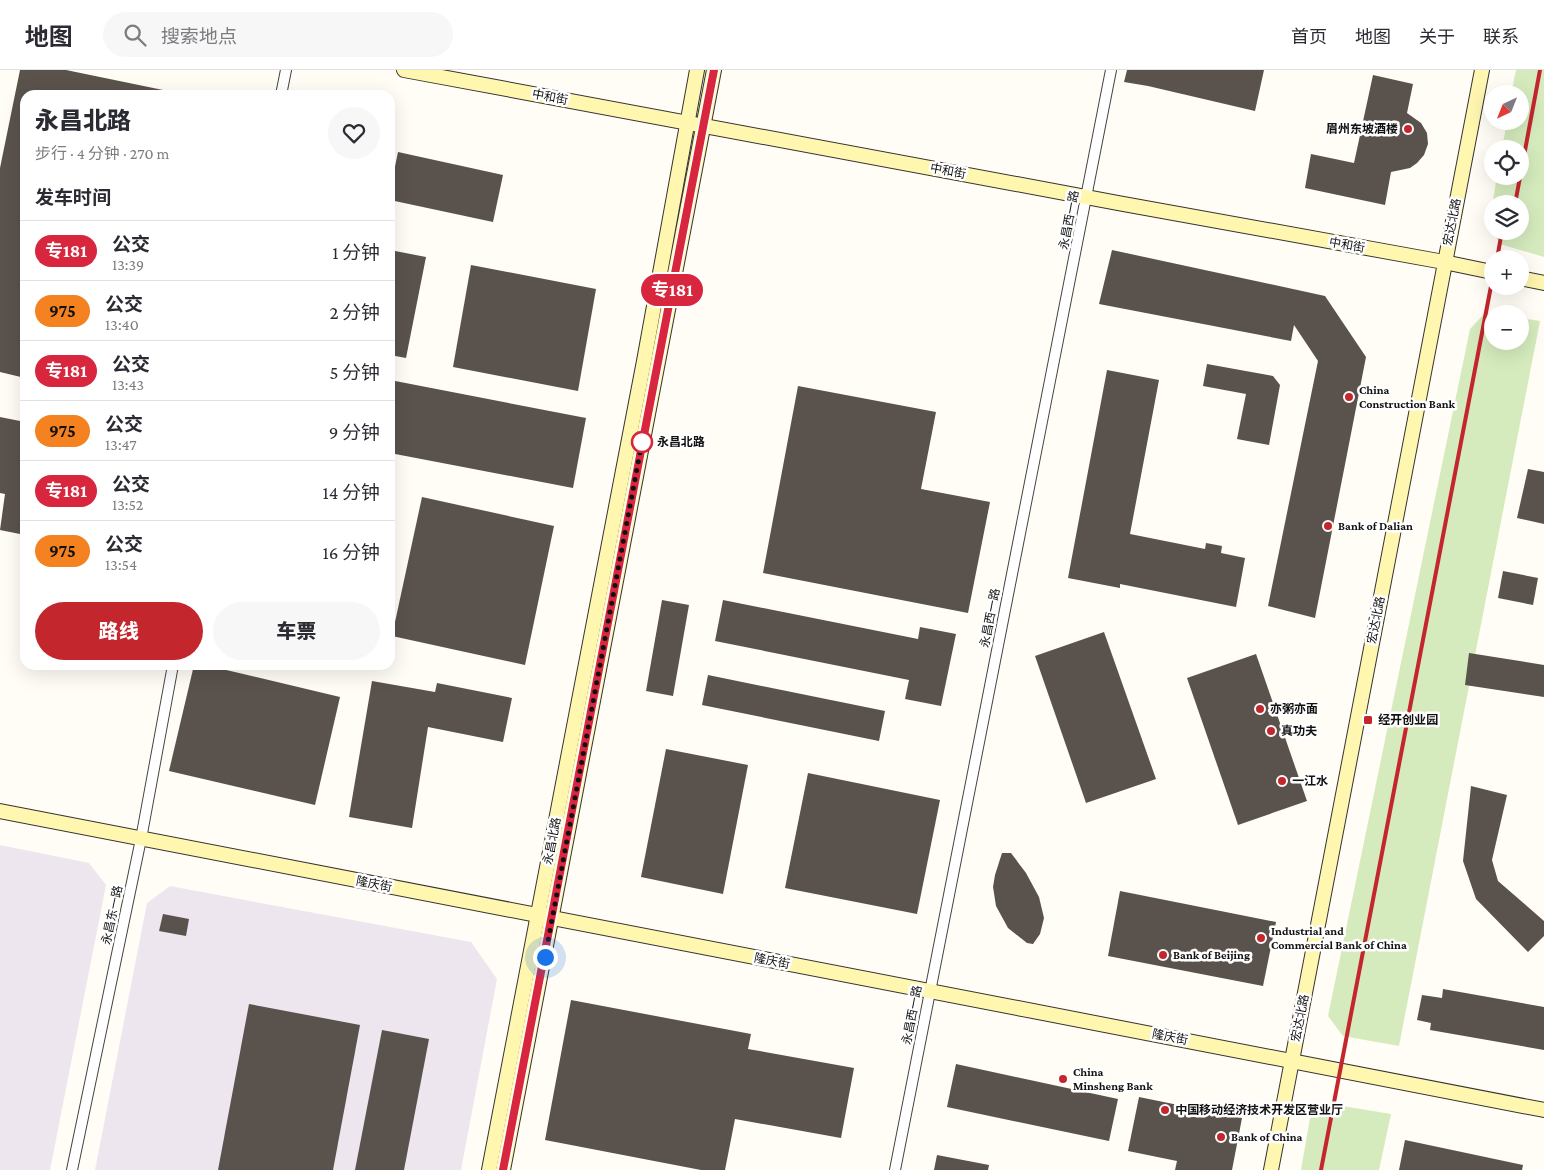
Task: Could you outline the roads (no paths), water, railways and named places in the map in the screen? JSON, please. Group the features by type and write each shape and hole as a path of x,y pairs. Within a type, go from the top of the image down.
{"street":[{"path":"282,90 286,70"},
{"name":"中和街","path":"404,70 1484,270"},
{"name":"永昌北路","path":"489,1170 644,361 697,70"},
{"name":"永昌北路","path":"503,1170 714,70"},
{"name":"永昌西一路","path":"895,1170 1111,70"},
{"name":"宏达北路","path":"1271,1170 1482,70"},
{"path":"1529,280 1544,283"},
{"name":"永昌东一路","path":"72,1170 140,839 172,670"},
{"name":"隆庆街","path":"0,811 1544,1110"}],"railway":[{"path":"1517,195 1540,70"},
{"path":"1499,250 1500,240"},
{"path":"1321,1170 1489,295"}],"place":[{"name":"眉州东坡酒楼","path":"1408,129"},
{"name":"China Construction Bank","path":"1349,397"},
{"name":"永昌北路","path":"642,442"},
{"name":"Bank of Dalian","path":"1328,526"},
{"name":"亦粥亦面","path":"1260,709"},
{"name":"经开创业园","path":"1368,720"},
{"name":"真功夫","path":"1271,731"},
{"name":"一江水","path":"1282,781"},
{"name":"Industrial and Commercial Bank of China","path":"1261,938"},
{"name":"Bank of Beijing","path":"1163,955"},
{"name":"China Minsheng Bank","path":"1063,1079"},
{"name":"中国移动经济技术开发区营业厅","path":"1165,1110"},
{"name":"Bank of China","path":"1221,1137"}]}
